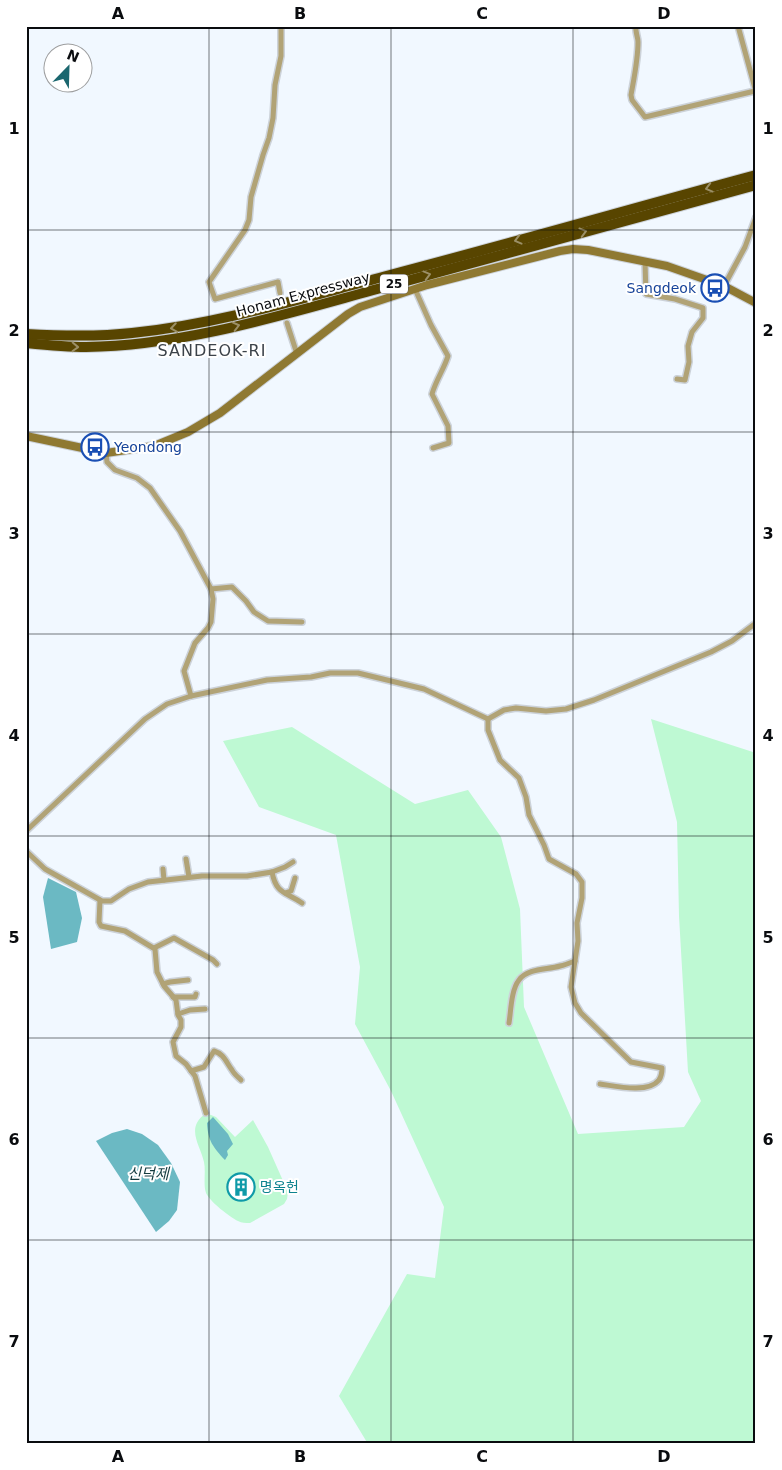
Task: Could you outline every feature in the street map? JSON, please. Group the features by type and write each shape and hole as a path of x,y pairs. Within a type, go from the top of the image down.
{"highway":[{"name":"Honam Expressway","path":"26,334 86,336 131,334 179,327 232,316 439,262 756,175"},
{"name":"Honam Expressway","path":"26,344 87,347 129,344 172,339 223,329 756,185"}],"main road":[{"path":"26,436 106,452 154,446 188,432 220,413 348,314 360,307 415,289 539,256 574,249 588,250 674,268 724,286 756,303"}],"street":[{"path":"280,293 278,282 215,299 209,282 245,230 249,220 250,197 269,138 273,118 275,85 281,56 281,26"},
{"path":"636,26 637,52 630,95 645,117 755,92 753,72 738,26"},
{"path":"724,286 744,247 756,217"},
{"path":"645,262 646,294 675,299 703,308 703,318 692,332 688,346 689,362 685,380 677,380"},
{"path":"415,289 431,325 448,356 444,369 435,381 432,394 448,426 449,443 433,448"},
{"path":"287,323 297,354"},
{"path":"106,452 107,462 115,470 137,478 150,488 180,531 211,588 213,599 211,622 195,642 184,671 191,696"},
{"path":"211,588 232,587 254,612 268,621 302,622"},
{"path":"488,719 504,710 516,708 546,711 566,709 594,700 711,652 732,641 756,623"},
{"path":"26,831 145,719 167,704 191,696 267,680 311,677 330,673 358,673 424,689 488,719"},
{"path":"488,719 488,730 500,760 519,778 526,797 529,815 549,858 576,874 582,882 582,898 577,923 578,941 571,987 575,1003 581,1013 631,1062 662,1068 660,1079 652,1086 639,1088 600,1084"},
{"path":"26,851 45,869 100,900 111,901 128,890 148,882 189,877 247,876 272,872 285,868 293,862"},
{"path":"186,859 189,877"},
{"path":"163,868 164,880"},
{"path":"272,872 279,890 293,896 302,903"},
{"path":"285,893 291,891 295,878"},
{"path":"100,900 99,922 101,926 125,931 155,949 157,972 163,984 176,1000 181,1020 173,1042 176,1056 194,1076 206,1113"},
{"path":"154,948 174,938 217,964"},
{"path":"509,1023 513,994 519,980 531,972 558,967 575,961"},
{"path":"163,984 188,980"},
{"path":"173,997 195,998 196,994"},
{"path":"178,1014 190,1010 205,1009"},
{"path":"190,1071 204,1067 214,1051 220,1053 241,1080"}],"green space":[{"path":"651,719 756,753 756,1444 368,1444 339,1396 407,1274 435,1278 444,1207 391,1091 355,1024 360,967 336,835 259,807 223,741 292,727 415,804 468,790 501,837 520,909 524,1007 578,1134 684,1127 701,1101 688,1072 679,916 677,822"},
{"path":"206,1113 216,1117 235,1137 253,1120 268,1147 288,1192 284,1204 247,1223 234,1219 212,1201 205,1189 204,1162 197,1143 195,1130 196,1124"}],"water":[{"path":"48,878 76,892 82,918 77,942 51,949 43,897"},
{"path":"213,1117 228,1134 233,1144 227,1151 228,1155 225,1160 210,1139 207,1123"},
{"name":"신덕제","path":"127,1129 142,1134 158,1145 171,1163 180,1182 177,1210 169,1221 156,1232 96,1141 112,1133"}],"place":[{"name":"Sangdeok","path":"715,288"},
{"name":"Yeondong","path":"95,447"},
{"name":"명옥헌","path":"241,1187"}],"district":[{"name":"SANDEOK-RI","path":"212,350"}]}
